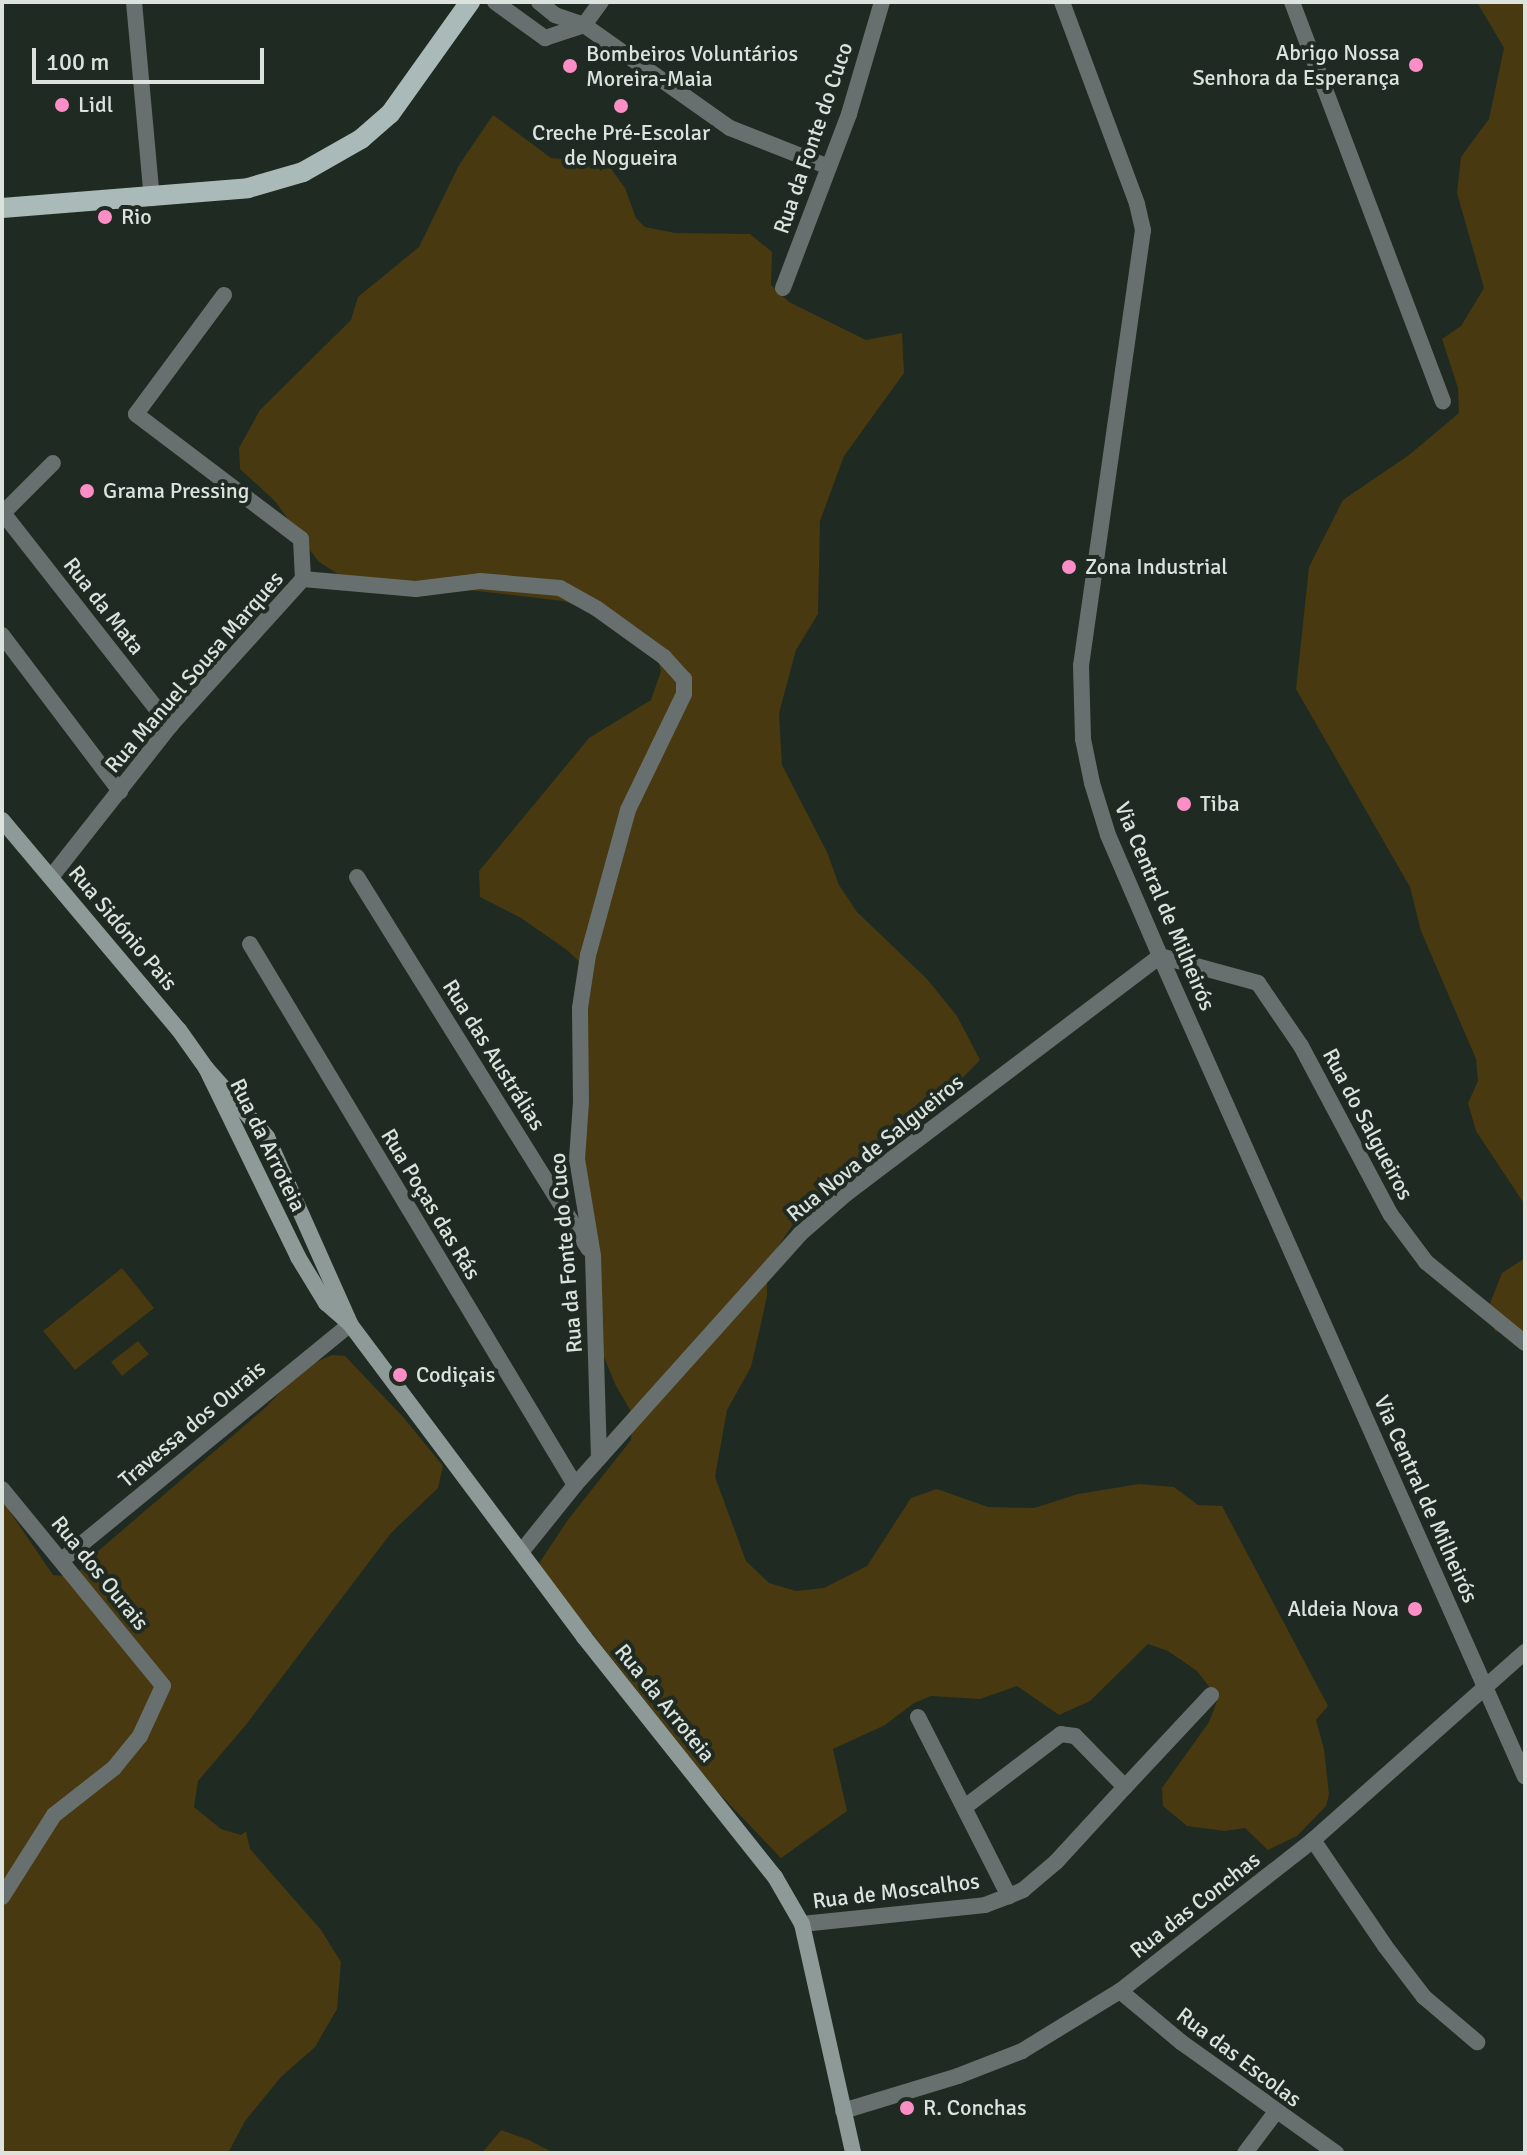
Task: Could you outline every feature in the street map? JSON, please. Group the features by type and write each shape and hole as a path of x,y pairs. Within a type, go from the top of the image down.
{"main road":[{"path":"2,208 152,198 275,182 303,172 361,139 390,114 470,2"},
{"name":"Rua Sidónio Pais","path":"3,826 52,876 179,1030 206,1068"},
{"name":"Rua da Arroteia","path":"206,1068 298,1257 326,1303 350,1324 584,1637 762,1859 802,1924 853,2153"},
{"name":"Rua da Arroteia","path":"206,1068 267,1137 350,1324"}],"street":[{"path":"134,2 152,198"},
{"path":"495,2 545,38 584,25 601,2"},
{"path":"539,2 555,15 584,25 730,128 829,167"},
{"name":"Rua da Fonte do Cuco","path":"783,288 849,114 882,2"},
{"name":"Via Central de Milheirós","path":"1062,2 1137,204 1143,230 1081,666 1083,739 1092,783 1108,835 1160,956 1525,1777"},
{"path":"1292,2 1443,401"},
{"name":"Rua Manuel Sousa Marques","path":"52,876 170,726 303,579 301,539 136,414 224,295"},
{"name":"Rua da Mata","path":"53,463 2,513 170,726"},
{"name":"Rua da Fonte do Cuco","path":"303,579 416,589 480,581 560,588 596,608 664,657 684,679 684,694 628,810 588,955 580,1008 581,1102 577,1159 593,1256 599,1458"},
{"path":"2,635 120,791"},
{"name":"Rua das Austrálias","path":"357,877 593,1256"},
{"name":"Rua Poças das Rás","path":"250,944 575,1485"},
{"name":"Rua do Salgueiros","path":"1160,956 1258,983 1301,1046 1391,1215 1426,1262 1525,1343"},
{"name":"Rua Nova de Salgueiros","path":"522,1551 575,1485 812,1224 847,1193 1160,956"},
{"name":"Travessa dos Ourais","path":"62,1560 350,1324"},
{"name":"Rua dos Ourais","path":"2,1489 163,1686 140,1736 114,1768 54,1815 2,1897"},
{"name":"Rua das Conchas","path":"843,2111 958,2076 1022,2051 1120,1991 1313,1840 1525,1652"},
{"name":"Rua de Moscalhos","path":"802,1924 985,1905 1023,1890 1056,1862 1211,1695"},
{"path":"918,1717 1009,1896"},
{"path":"965,1807 1061,1734 1075,1736 1125,1787"},
{"path":"1313,1840 1385,1946 1424,1997 1477,2042"},
{"name":"Rua das Escolas","path":"1120,1991 1275,2113 1336,2153"},
{"path":"1245,2153 1275,2113"}],"shaded area":[{"path":"1477,2 1525,2 1525,1205 1476,1131 1468,1103 1478,1081 1476,1059 1421,931 1410,887 1296,689 1309,567 1343,500 1409,455 1459,413 1458,388 1442,339 1461,326 1484,288 1457,193 1461,157 1489,119 1504,48"},
{"path":"493,115 551,158 607,163 625,188 636,218 645,227 675,233 750,234 772,252 771,285 789,302 866,340 902,333 904,373 844,456 820,521 818,614 796,650 779,713 782,765 827,852 839,885 857,912 927,979 957,1016 980,1060 948,1093 869,1148 796,1220 767,1263 767,1296 751,1367 727,1410 715,1477 746,1561 769,1583 796,1591 824,1588 867,1566 911,1498 937,1489 988,1507 1034,1508 1078,1494 1139,1484 1174,1487 1198,1505 1222,1506 1328,1706 1316,1720 1324,1749 1329,1794 1326,1806 1297,1836 1268,1850 1245,1828 1225,1831 1187,1826 1163,1806 1162,1788 1209,1722 1218,1698 1197,1671 1168,1651 1148,1644 1090,1701 1059,1715 1017,1686 980,1699 931,1696 914,1703 885,1725 833,1749 847,1811 781,1858 714,1788 538,1565 567,1521 631,1440 633,1415 615,1384 600,1347 579,1088 588,970 567,950 521,918 480,897 479,871 589,738 651,700 661,671 656,654 599,614 563,601 339,575 318,561 275,501 240,469 239,448 260,410 351,320 358,297 419,247 459,165"},
{"path":"1525,1258 1525,1340 1495,1331 1487,1311 1502,1273"},
{"path":"122,1268 154,1308 75,1370 43,1331"},
{"path":"138,1341 149,1354 122,1376 111,1362"},
{"path":"332,1355 345,1356 404,1418 443,1466 438,1488 391,1533 245,1726 198,1781 194,1807 221,1829 241,1835 246,1831 250,1849 321,1930 341,1962 337,2009 315,2047 281,2077 245,2121 228,2153 2,2153 2,1500 53,1575 74,1577 97,1552 265,1408 303,1368"},
{"path":"501,2130 529,2140 554,2153 482,2153"}],"place":[{"name":"Abrigo Nossa Senhora da Esperança","path":"1416,65"},
{"name":"Bombeiros Voluntários Moreira-Maia","path":"570,66"},
{"name":"Lidl","path":"62,105"},
{"name":"Creche Pré-Escolar de Nogueira","path":"621,106"},
{"name":"Rio","path":"105,217"},
{"name":"Grama Pressing","path":"87,491"},
{"name":"Zona Industrial","path":"1069,567"},
{"name":"Tiba","path":"1184,804"},
{"name":"Codiçais","path":"400,1375"},
{"name":"Aldeia Nova","path":"1415,1609"},
{"name":"R. Conchas","path":"907,2108"}]}
